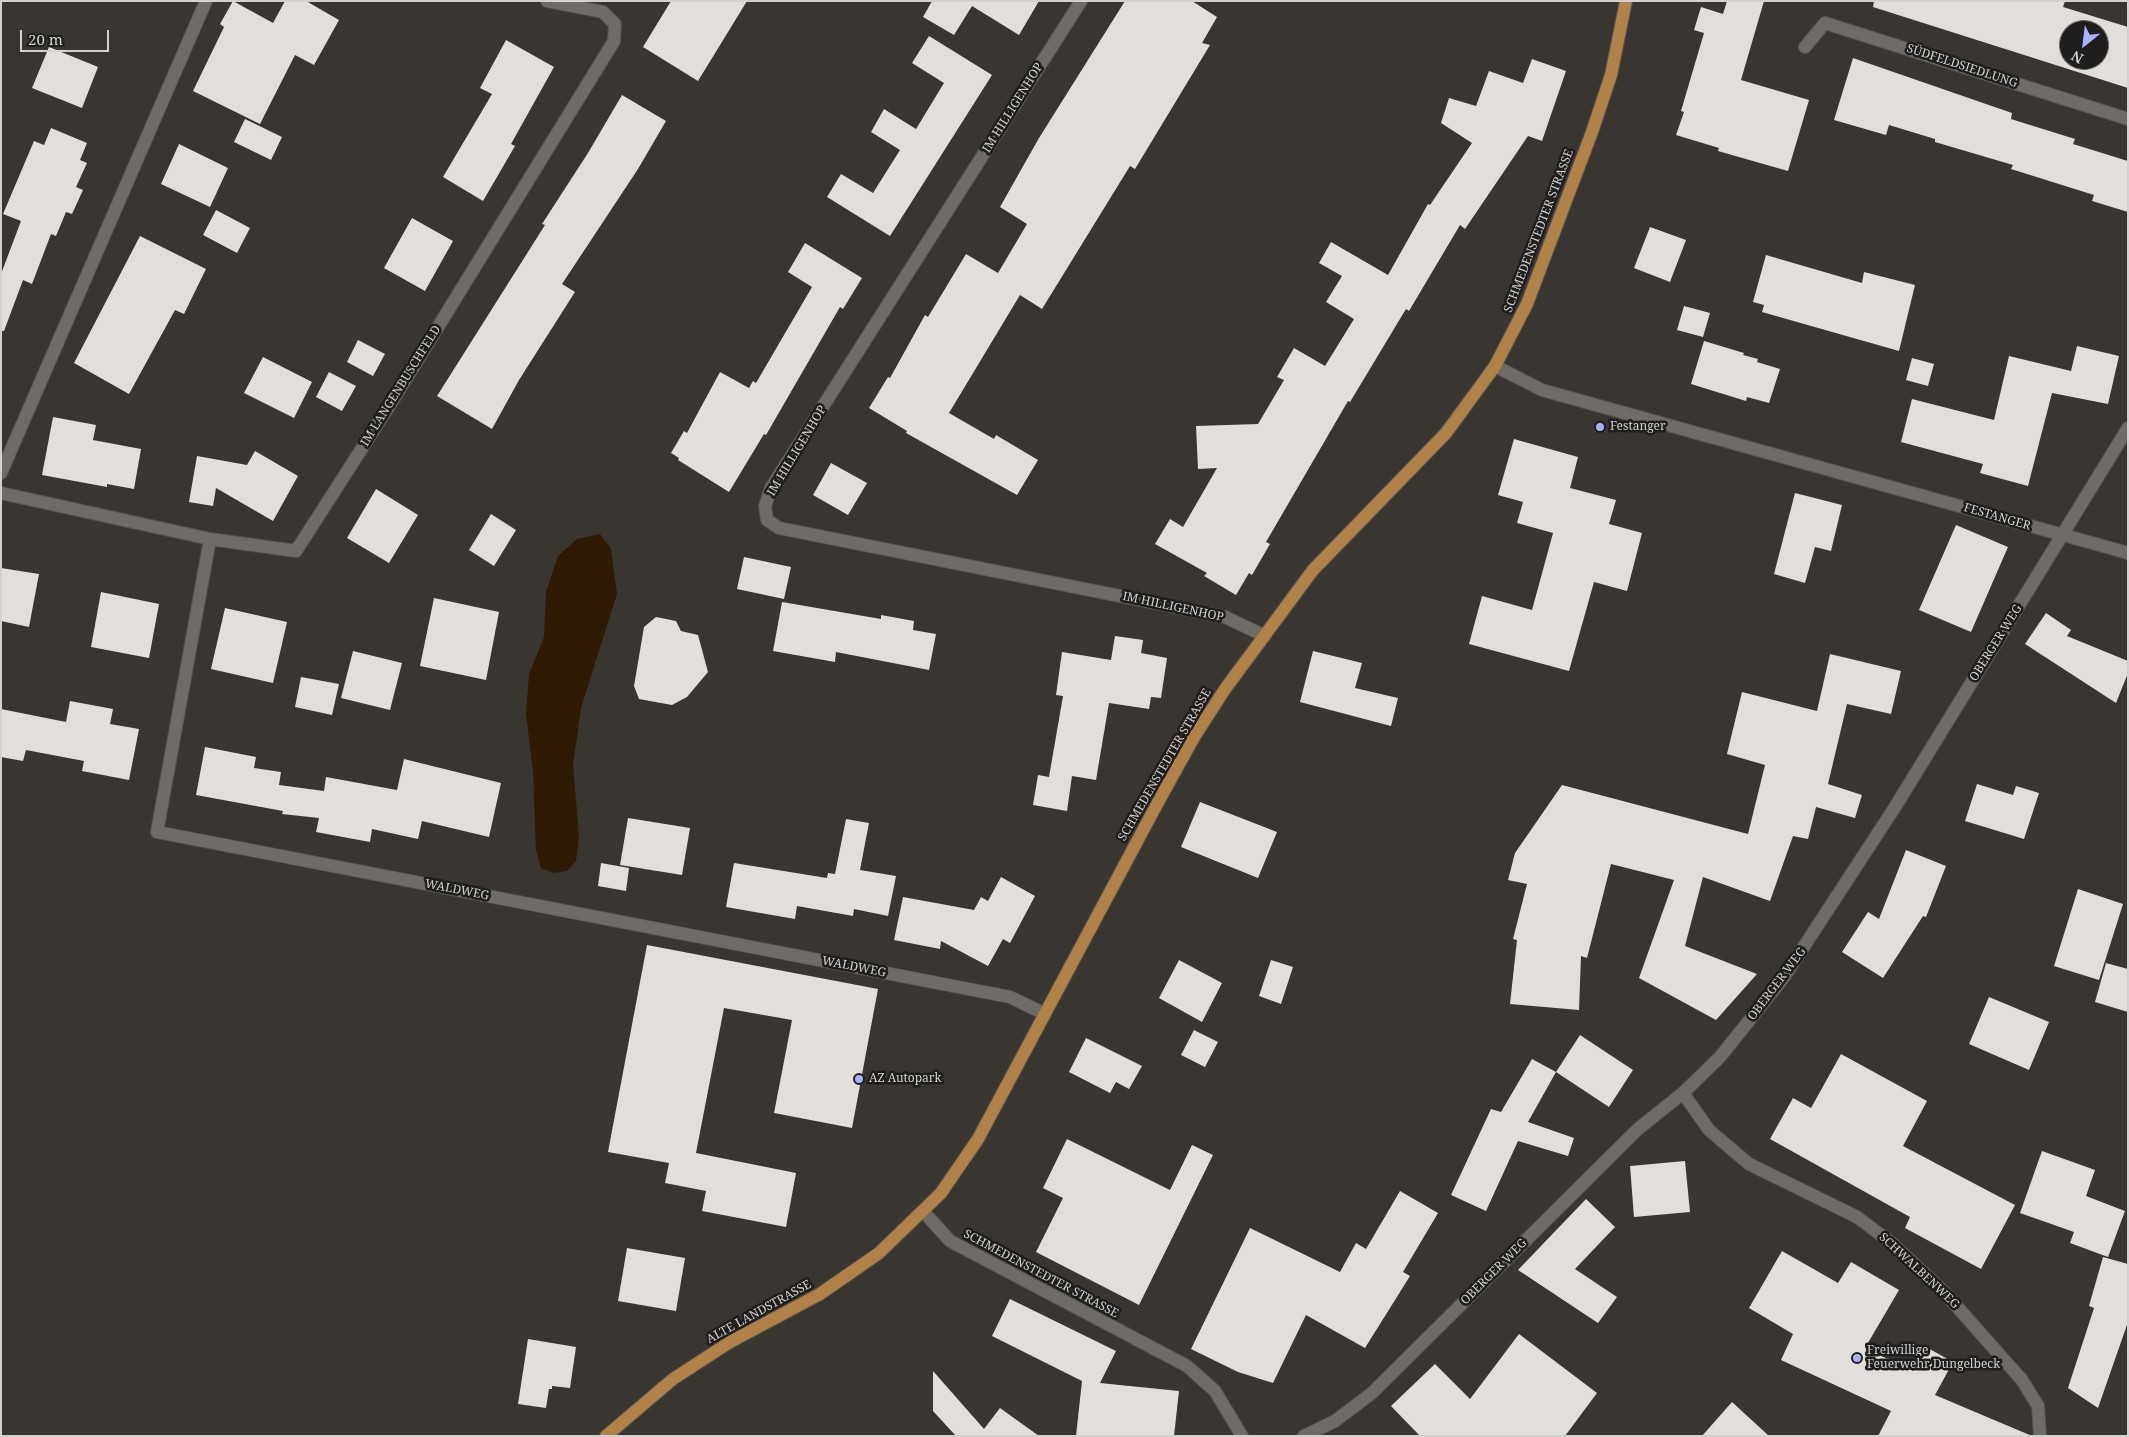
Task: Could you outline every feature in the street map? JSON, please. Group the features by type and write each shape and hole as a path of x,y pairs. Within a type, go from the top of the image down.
{"main road":[{"name":"SCHMEDENSTEDTER STRASSE","path":"923,1211 941,1193 978,1140 1194,737 1225,689 1313,570 1446,433 1496,366 1527,304 1592,132 1611,76 1626,1"},
{"name":"ALTE LANDSTRASSE","path":"606,1436 673,1380 730,1342 820,1294 879,1253 923,1211"}],"street":[{"path":"1,473 206,1"},
{"name":"IM LANGENBUSCHFELD","path":"1,494 210,539 296,551 393,400 614,41 614,24 603,12 547,1"},
{"name":"IM HILLIGENHOP","path":"1081,1 771,488 765,506 767,520 778,528 1225,617 1265,636"},
{"name":"SÜDFELDSIEDLUNG","path":"1805,47 1825,23 2128,119"},
{"name":"FESTANGER","path":"1496,366 1542,390 2128,553"},
{"name":"OBERGER WEG","path":"1304,1436 1335,1421 1372,1393 1638,1130 1683,1093 1731,1044 1797,958 1895,807 2128,428"},
{"name":"WALDWEG","path":"210,539 157,832 1010,997 1045,1014"},
{"name":"SCHWALBENWEG","path":"1683,1093 1709,1130 1749,1164 1857,1217 1893,1244 1943,1291 2022,1380 2038,1406 2040,1436"},
{"name":"SCHMEDENSTEDTER STRASSE","path":"923,1211 950,1241 1187,1366 1215,1391 1242,1436"}],"shaded area":[{"path":"600,534 611,549 617,594 581,708 573,765 579,837 576,861 567,871 554,873 541,868 536,850 533,772 526,714 529,674 544,637 546,592 558,556 577,539"}],"building":[{"path":"233,1 273,23 285,1 306,1 339,20 314,65 295,55 260,124 193,91 224,27 220,24"},
{"path":"671,1 747,1 698,81 643,47"},
{"path":"932,1 1039,1 1019,35 972,6 954,35 923,17"},
{"path":"1125,1 1192,1 1217,17 1202,43 1210,45 1135,169 1130,166 1042,309 1020,295 949,413 994,439 996,435 1038,460 1017,495 906,433 907,431 869,408 888,377 890,378 925,315 928,317 966,254 998,273 1027,224 1000,207 1039,138"},
{"path":"1727,1 1764,1 1741,80 1809,100 1788,171 1718,151 1719,148 1676,135 1684,112 1681,111 1704,33 1694,30 1701,7 1723,14"},
{"path":"1874,1 2065,1 2063,7 2105,20 2059,20 2059,66 1873,7"},
{"path":"2109,21 2128,27 2128,88 2071,70 2109,70"},
{"path":"929,36 992,75 890,236 827,197 841,174 873,193 900,150 871,132 884,109 916,129 944,83 912,63"},
{"path":"506,40 554,67 511,144 515,146 483,201 443,177 492,94 480,88"},
{"path":"49,47 98,67 82,108 32,88"},
{"path":"1853,58 2012,113 2011,119 2075,139 2073,144 2128,161 2128,212 2092,201 2094,195 2011,169 2013,165 1935,142 1935,139 1889,125 1886,135 1834,120"},
{"path":"1532,59 1566,71 1542,141 1528,136 1465,229 1460,225 1409,311 1406,309 1350,402 1348,401 1266,542 1270,544 1252,575 1249,573 1236,595 1204,576 1207,573 1155,544 1170,519 1183,527 1217,468 1198,469 1196,426 1258,424 1284,380 1277,377 1294,348 1325,366 1354,319 1326,302 1342,276 1319,263 1331,242 1388,275 1428,204 1430,205 1472,143 1441,123 1449,98 1476,106 1489,71 1523,83"},
{"path":"622,95 666,121 638,169 562,284 575,292 519,380 492,429 437,396 545,225 542,224 588,153"},
{"path":"245,119 282,137 271,160 234,142"},
{"path":"51,128 87,143 80,160 87,163 76,187 83,190 72,214 66,212 56,236 51,234 32,284 23,280 4,331 1,331 1,274 21,221 3,214 34,141 44,145"},
{"path":"179,144 228,168 210,207 161,184"},
{"path":"216,210 250,228 237,253 203,235"},
{"path":"412,218 453,241 425,291 384,268"},
{"path":"1650,227 1686,240 1670,282 1634,268"},
{"path":"140,236 206,269 184,314 175,310 129,394 74,363"},
{"path":"805,243 862,278 843,309 840,307 766,435 764,434 729,492 678,460 679,458 671,453 684,431 687,433 720,372 749,388 753,381 756,383 812,287 788,272"},
{"path":"1766,255 1862,283 1864,272 1915,285 1899,351 1762,312 1764,305 1753,302"},
{"path":"1684,306 1710,313 1703,337 1677,330"},
{"path":"358,340 385,354 373,376 347,362"},
{"path":"1704,341 1744,353 1743,355 1758,359 1757,362 1780,369 1769,403 1747,397 1746,401 1691,384"},
{"path":"2077,346 2119,356 2108,404 2052,393 2028,486 1980,473 1983,464 1901,442 1912,399 1994,420 2009,356 2071,371"},
{"path":"263,357 312,382 294,418 244,393"},
{"path":"1912,358 1934,364 1928,386 1906,380"},
{"path":"329,372 356,386 342,411 316,397"},
{"path":"53,417 96,425 93,440 141,449 134,489 107,484 107,487 42,475"},
{"path":"1514,439 1578,457 1570,488 1616,500 1609,524 1642,533 1627,591 1594,582 1569,671 1469,644 1482,596 1532,610 1553,533 1517,523 1523,502 1498,495"},
{"path":"255,451 298,476 273,521 216,488 213,506 189,502 197,456 247,465"},
{"path":"831,463 867,483 848,515 813,495"},
{"path":"376,489 418,515 389,563 347,538"},
{"path":"1795,493 1842,505 1831,551 1815,547 1805,583 1774,574"},
{"path":"491,514 516,530 494,566 469,550"},
{"path":"1956,525 2008,547 1971,632 1919,610"},
{"path":"744,557 791,567 784,599 737,589"},
{"path":"1,568 39,574 29,627 1,621"},
{"path":"101,592 159,604 149,658 91,647"},
{"path":"434,598 499,612 486,680 420,666"},
{"path":"782,602 881,619 881,615 914,621 913,630 936,634 929,670 836,652 835,662 773,651"},
{"path":"225,608 287,622 273,683 211,669"},
{"path":"2046,613 2071,630 2067,636 2128,661 2128,673 2116,703 2025,644"},
{"path":"656,617 676,621 681,631 698,635 708,672 687,697 672,705 639,699 634,686 644,627"},
{"path":"1115,636 1143,640 1141,653 1167,658 1161,698 1151,697 1149,709 1109,703 1096,780 1072,776 1067,811 1033,805 1038,775 1049,777 1063,696 1056,695 1062,652 1111,660"},
{"path":"353,651 402,663 390,710 341,698"},
{"path":"1313,651 1362,663 1355,688 1398,698 1391,726 1300,702"},
{"path":"1830,654 1901,671 1891,714 1847,704 1828,784 1862,795 1855,818 1816,807 1808,839 1793,836 1770,901 1703,877 1685,946 1757,974 1716,1020 1639,978 1674,880 1611,864 1587,958 1581,956 1579,1010 1510,1004 1517,940 1513,939 1527,884 1508,880 1515,853 1562,785 1748,834 1765,765 1727,754 1742,692 1817,711"},
{"path":"301,677 339,684 332,715 295,707"},
{"path":"70,701 113,709 110,724 139,729 129,780 82,771 84,761 26,750 23,761 1,757 1,709 66,722"},
{"path":"205,747 256,757 254,768 281,772 279,785 324,791 326,777 397,790 404,759 501,783 489,837 422,821 418,839 372,829 370,842 316,832 319,818 282,814 283,811 196,795"},
{"path":"1977,784 2013,795 2016,786 2039,793 2024,839 1965,821"},
{"path":"1200,802 1277,832 1258,878 1181,847"},
{"path":"628,818 690,828 682,875 620,865"},
{"path":"846,819 869,823 860,870 896,876 888,916 854,909 853,916 797,906 795,919 726,907 734,863 827,878 828,873 835,874"},
{"path":"1906,850 1946,866 1926,917 1923,916 1883,978 1842,952 1868,912 1879,919"},
{"path":"601,863 629,868 626,891 598,886"},
{"path":"1001,877 1035,896 1010,943 1003,939 988,966 941,941 940,949 894,940 903,897 974,910 981,897 988,901"},
{"path":"2078,889 2123,904 2099,980 2054,966"},
{"path":"647,945 878,989 852,1128 774,1113 792,1020 724,1008 696,1153 796,1173 786,1227 702,1211 706,1191 665,1183 669,1163 608,1152"},
{"path":"1179,960 1222,983 1202,1022 1159,998"},
{"path":"1271,960 1293,967 1281,1004 1259,996"},
{"path":"2106,963 2128,969 2128,1012 2095,1002"},
{"path":"1989,997 2049,1022 2029,1070 1969,1044"},
{"path":"1194,1030 1218,1042 1205,1067 1181,1055"},
{"path":"1580,1035 1633,1070 1609,1107 1556,1072"},
{"path":"1086,1038 1142,1066 1129,1089 1116,1082 1110,1093 1069,1072"},
{"path":"1841,1054 1927,1101 1903,1146 2015,1205 1981,1269 1905,1228 1910,1217 1770,1139 1793,1098 1811,1108"},
{"path":"1532,1059 1556,1072 1528,1122 1574,1138 1568,1156 1518,1141 1486,1211 1451,1195 1491,1109 1501,1112"},
{"path":"1067,1139 1170,1190 1192,1145 1213,1155 1139,1305 1036,1252 1063,1198 1043,1188"},
{"path":"2042,1151 2095,1170 2086,1196 2125,1211 2108,1257 2070,1243 2074,1232 2020,1213"},
{"path":"1685,1161 1690,1212 1634,1217 1630,1166"},
{"path":"1400,1191 1438,1213 1403,1272 1410,1276 1365,1348 1306,1315 1273,1383 1238,1372 1191,1349 1250,1228 1340,1272 1356,1243 1366,1249"},
{"path":"1586,1199 1615,1227 1575,1269 1617,1297 1598,1323 1518,1270"},
{"path":"627,1248 685,1258 676,1311 618,1301"},
{"path":"1782,1251 1838,1283 1851,1262 1899,1290 1865,1348 1913,1371 1926,1347 1953,1362 1935,1395 2032,1436 1878,1436 1891,1411 1781,1360 1793,1334 1749,1308"},
{"path":"2103,1257 2128,1264 2128,1322 2098,1408 2068,1388 2094,1308 2089,1306"},
{"path":"1010,1299 1116,1351 1100,1383 1179,1391 1174,1436 1076,1436 1082,1381 992,1336"},
{"path":"1519,1334 1597,1393 1565,1436 1420,1436 1391,1406 1435,1364 1470,1399"},
{"path":"528,1339 576,1347 570,1388 552,1386 552,1389 549,1389 546,1408 518,1404"},
{"path":"933,1371 984,1429 1000,1408 1039,1436 956,1436 933,1411"},
{"path":"1732,1402 1769,1436 1702,1436"}],"place":[{"name":"Festanger","path":"1600,427"},
{"name":"AZ Autopark","path":"859,1079"},
{"name":"Freiwillige Feuerwehr Dungelbeck","path":"1857,1358"}]}
